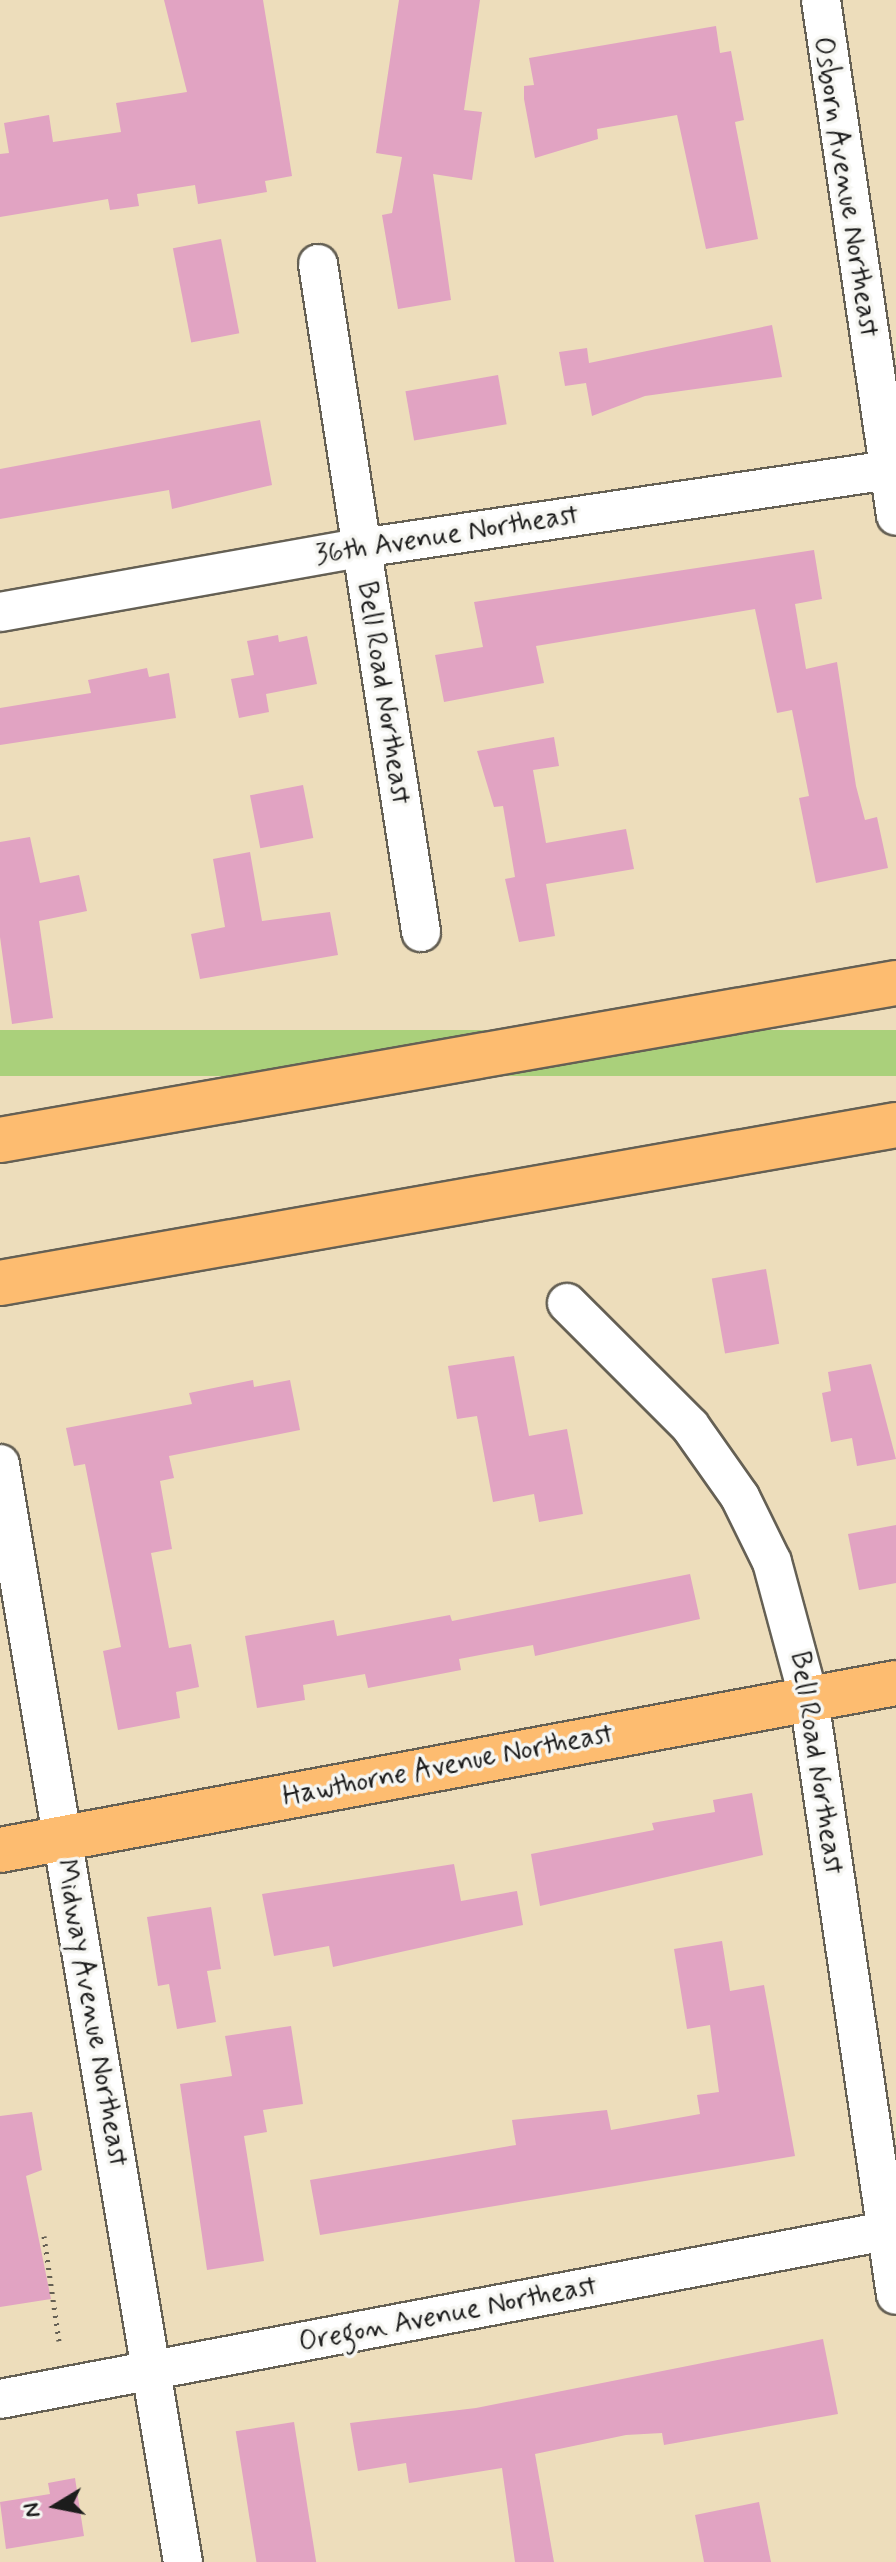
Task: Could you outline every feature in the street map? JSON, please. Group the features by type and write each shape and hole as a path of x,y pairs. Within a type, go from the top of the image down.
{"main road":[{"path":"0,1140 896,983"},
{"path":"0,1283 896,1125"},
{"name":"Hawthorne Avenue Northeast","path":"0,1850 896,1683"}],"street":[{"name":"Osborn Avenue Northeast","path":"821,0 892,469 896,516"},
{"name":"Bell Road Northeast","path":"318,264 421,932"},
{"name":"36th Avenue Northeast","path":"0,612 361,548 892,469"},
{"name":"Bell Road Northeast","path":"567,1303 690,1426 740,1497 772,1562 809,1699 890,2230 896,2295"},
{"name":"Midway Avenue Northeast","path":"0,1464 11,1604 61,1838 183,2562"},
{"name":"Oregon Avenue Northeast","path":"0,2399 890,2230"}],"path":[{"path":"44,2236 59,2341"}],"green space":[{"path":"0,1030 896,1030 896,1076 0,1076"}],"building":[{"path":"164,0 263,0 292,176 265,181 267,192 198,204 195,185 137,194 139,206 110,210 108,199 0,217 0,154 9,153 4,123 49,115 53,142 121,132 116,103 187,92"},
{"path":"399,0 480,0 464,110 482,112 472,180 433,174 451,300 398,309 382,215 392,213 402,157 376,153"},
{"path":"716,26 720,53 731,51 744,120 735,122 758,239 706,249 677,115 597,129 598,139 535,158 524,99 524,86 534,85 529,58"},
{"path":"221,239 239,333 191,343 173,248"},
{"path":"772,325 782,377 645,396 592,416 586,383 565,386 559,352 587,348 589,363"},
{"path":"498,375 507,424 414,441 405,391"},
{"path":"260,420 272,485 172,509 169,490 0,519 0,469"},
{"path":"814,550 822,599 795,604 806,669 837,662 856,786 865,820 877,817 888,868 816,883 799,798 809,796 792,710 777,713 755,609 536,646 544,683 444,702 435,655 483,647 474,602"},
{"path":"278,635 279,642 307,636 317,684 266,694 269,712 239,718 231,679 254,675 247,641"},
{"path":"147,668 149,677 169,673 176,718 0,745 0,708 91,693 88,680"},
{"path":"554,737 559,766 533,770 546,843 626,829 634,869 546,884 555,936 519,942 505,879 515,877 503,806 494,807 477,751"},
{"path":"303,785 313,838 260,848 250,795"},
{"path":"30,837 40,883 79,875 87,911 39,921 53,1018 12,1024 0,937 0,842"},
{"path":"250,852 262,921 330,912 338,955 200,979 191,934 225,927 213,859"},
{"path":"766,1269 779,1344 725,1353 712,1279"},
{"path":"514,1356 529,1436 567,1429 583,1514 539,1522 534,1494 493,1502 477,1416 457,1419 448,1366"},
{"path":"871,1364 896,1459 857,1466 852,1438 831,1442 822,1393 831,1391 828,1372"},
{"path":"253,1380 254,1387 290,1380 300,1430 169,1456 174,1478 160,1481 172,1549 151,1553 169,1648 191,1644 199,1687 176,1692 180,1718 118,1730 103,1651 121,1647 85,1464 74,1466 66,1428 192,1404 189,1393"},
{"path":"896,1525 896,1583 859,1590 848,1534"},
{"path":"690,1574 700,1619 535,1656 533,1645 459,1659 461,1670 368,1688 365,1674 303,1685 305,1700 257,1708 245,1636 334,1620 337,1636 450,1615 452,1621"},
{"path":"752,1793 763,1855 540,1906 531,1854 654,1830 652,1823 715,1812 713,1800"},
{"path":"454,1864 461,1901 517,1891 523,1925 333,1967 329,1946 274,1956 262,1894"},
{"path":"211,1907 221,1969 207,1971 216,2022 177,2029 169,1984 158,1986 147,1917"},
{"path":"722,1941 730,1991 764,1985 795,2156 320,2235 310,2180 516,2145 512,2120 607,2110 611,2130 700,2114 697,2095 719,2092 710,2025 687,2029 674,1949"},
{"path":"291,2026 303,2104 263,2110 267,2132 244,2136 264,2261 207,2270 180,2084 232,2076 225,2036"},
{"path":"32,2112 42,2170 26,2176 51,2299 0,2307 0,2116"},
{"path":"823,2339 838,2414 664,2445 662,2433 626,2435 535,2454 554,2562 515,2562 502,2468 409,2483 406,2463 358,2471 350,2423 476,2408"},
{"path":"294,2422 316,2562 256,2562 236,2431"},
{"path":"75,2478 84,2536 6,2549 0,2502 50,2494 48,2483"},
{"path":"759,2502 771,2562 704,2562 695,2515"}]}
